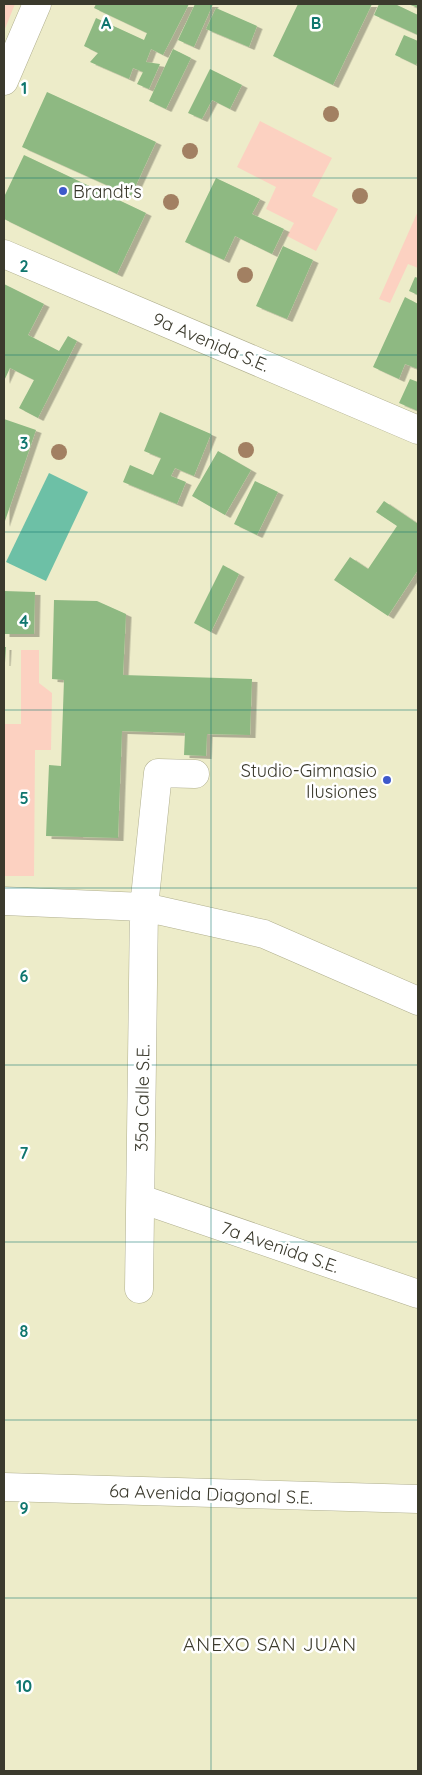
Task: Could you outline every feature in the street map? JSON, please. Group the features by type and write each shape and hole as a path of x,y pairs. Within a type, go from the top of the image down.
{"street":[{"path":"4,81 37,4"},
{"name":"9a Avenida S.E.","path":"4,254 418,430"},
{"name":"35a Calle S.E.","path":"139,1289 144,907 158,773 195,774"},
{"path":"4,901 144,907 264,934 418,1001"},
{"name":"7a Avenida S.E.","path":"141,1199 418,1294"},
{"name":"6a Avenida Diagonal S.E.","path":"4,1487 418,1499"}],"shaded area":[{"path":"4,4 15,4 4,31"},
{"path":"260,121 332,158 312,196 338,209 316,251 287,236 294,223 266,209 276,187 237,167"},
{"path":"418,211 418,268 408,264 390,303 379,299"},
{"path":"21,650 39,650 39,683 52,693 51,750 35,750 34,876 4,876 4,724 21,724"}],"water":[{"path":"49,473 88,492 46,581 6,562"}],"building":[{"path":"96,4 189,4 163,55 151,49 146,62 160,64 149,89 137,84 143,72 133,68 129,79 90,62 98,53 84,46 96,18 144,40 147,33 94,8"},
{"path":"195,4 213,4 194,47 178,40"},
{"path":"298,4 372,4 333,85 273,56"},
{"path":"379,4 395,4 418,15 418,35 374,15"},
{"path":"408,4 418,4 418,8"},
{"path":"216,8 257,26 249,47 206,29"},
{"path":"404,35 418,41 418,61 416,65 395,55"},
{"path":"173,49 191,58 166,109 149,101"},
{"path":"210,69 242,85 230,109 212,100 202,119 188,113"},
{"path":"47,92 156,142 131,196 22,147"},
{"path":"24,155 146,213 117,274 4,219 4,197"},
{"path":"216,178 260,199 252,214 284,229 272,254 235,236 224,260 185,242"},
{"path":"283,246 313,260 287,319 256,306"},
{"path":"415,277 418,278 418,295 409,291"},
{"path":"4,284 44,304 28,335 59,351 68,336 77,341 38,418 19,408 34,380 10,368 4,381"},
{"path":"405,297 418,304 418,369 405,364 399,379 373,367"},
{"path":"410,379 418,382 418,411 399,403"},
{"path":"160,412 211,434 194,476 175,468 171,476 186,482 177,504 123,482 130,465 153,475 161,458 144,451"},
{"path":"4,419 36,430 4,524"},
{"path":"218,451 251,470 225,515 192,496"},
{"path":"255,481 278,492 257,535 234,524"},
{"path":"384,501 418,524 418,570 388,616 334,580 350,557 368,569 397,526 376,512"},
{"path":"223,565 239,574 211,632 194,623"},
{"path":"4,591 35,592 34,634 4,634"},
{"path":"54,600 97,601 126,614 123,675 252,679 250,735 207,734 206,756 184,755 185,733 122,731 118,838 46,836 49,765 61,766 64,680 52,679"},
{"path":"4,647 6,647 5,663 4,663"}],"place":[{"name":"Brandt's","path":"63,191"},
{"name":"Studio-Gimnasio Ilusiones","path":"387,780"}],"district":[{"name":"ANEXO SAN JUAN","path":"270,1644"}]}
